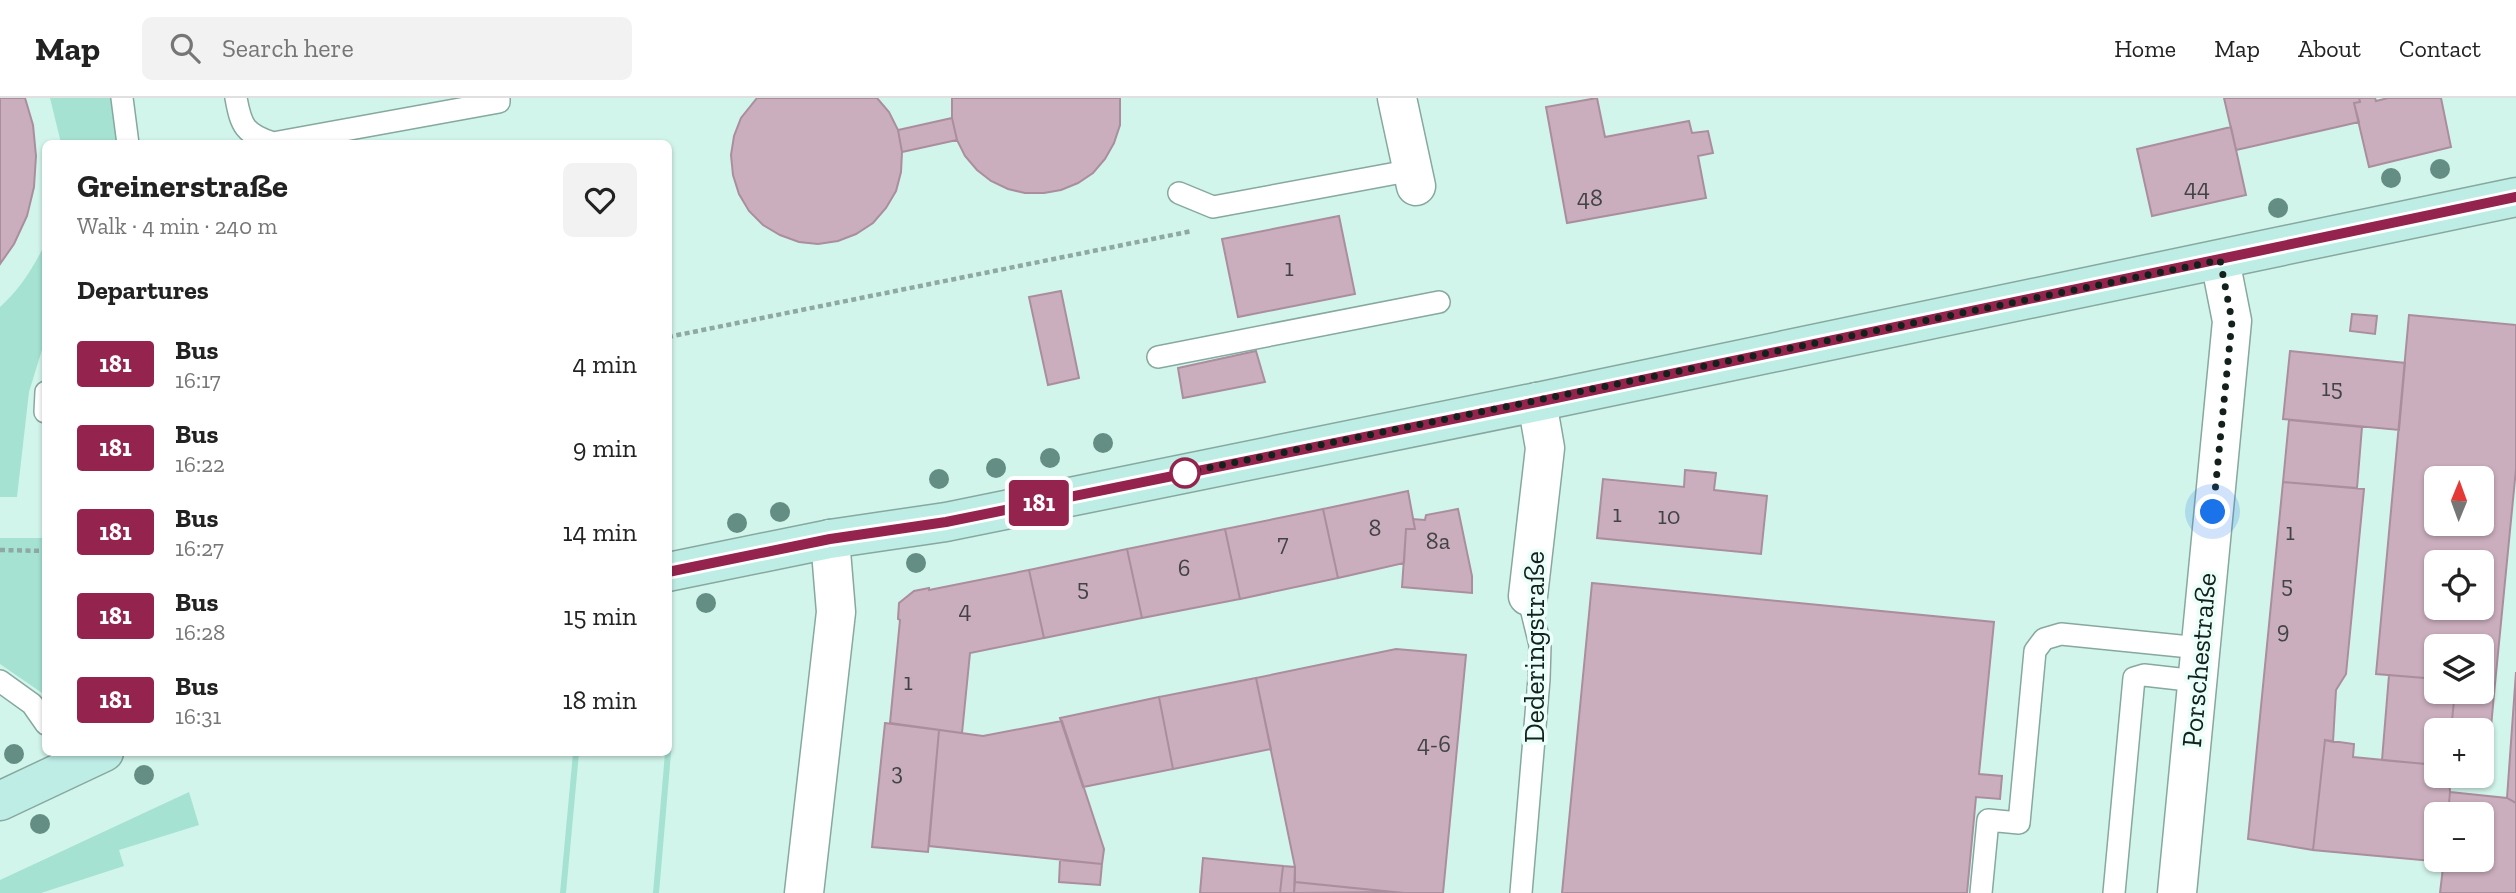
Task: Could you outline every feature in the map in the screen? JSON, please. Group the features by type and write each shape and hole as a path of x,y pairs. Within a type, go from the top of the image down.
{"main road":[{"path":"672,571 830,539 946,522 1537,402 2516,197"},
{"path":"0,801 79,757"}],"street":[{"path":"1398,98 1414,178"},
{"name":"Porschestraße","path":"2177,893 2232,321 2220,260"},
{"name":"Dederingstraße","path":"1528,596 1545,448 1537,402"},
{"path":"804,893 836,612 830,539"}],"lane":[{"path":"122,98 127,140"},
{"path":"236,98 239,117 246,129 256,137 267,140"},
{"path":"285,140 499,102 499,98"},
{"path":"1179,193 1213,207 1414,178"},
{"path":"1158,357 1439,302"},
{"name":"Dederingstraße","path":"1521,893 1540,645 1528,596"},
{"path":"1981,893 1988,820 2019,822 2035,651 2044,639 2061,635 2199,664"},
{"path":"2115,893 2134,678 2199,664"},
{"path":"0,681 32,704 42,717"}],"path":[{"path":"672,336 1199,230"},
{"path":"0,550 42,551"}],"green space":[{"path":"50,98 115,98 121,140 60,140"},
{"path":"42,250 42,350 29,392 17,497 0,497 0,307 26,278"},
{"path":"0,538 42,538 42,693 0,664"},
{"path":"573,756 579,756 566,893 560,893"},
{"path":"665,756 671,756 659,893 653,893"},
{"path":"189,792 199,825 119,850 124,866 41,893 0,893 0,880"}],"building":[{"path":"0,98 25,98 33,125 36,156 34,187 27,216 14,244 0,264"},
{"path":"757,98 877,98 889,112 898,130 902,152 896,191 873,223 838,241 818,244 799,242 780,235 763,225 749,211 739,194 731,155 741,118"},
{"path":"952,98 1120,98 1120,125 1105,159 1093,173 1061,190 1025,193 991,181 965,156 957,140 952,118"},
{"path":"1597,98 1605,137 1689,121 1692,133 1708,131 1713,153 1698,156 1706,198 1567,223 1546,107"},
{"path":"2224,98 2359,98 2360,102 2354,103 2359,122 2236,150"},
{"path":"2359,98 2375,98 2376,101 2388,98 2441,98 2451,147 2369,167 2354,103 2360,102"},
{"path":"952,118 957,140 902,152 898,130"},
{"path":"2231,127 2246,195 2152,216 2137,149"},
{"path":"1339,216 1355,294 1238,317 1222,239"},
{"path":"1061,291 1079,378 1048,385 1029,297"},
{"path":"2352,314 2377,316 2375,334 2350,331"},
{"path":"2409,315 2516,325 2516,469 2495,684 2494,634 2424,634 2424,678 2376,674"},
{"path":"1256,351 1265,382 1183,398 1178,368"},
{"path":"2290,351 2405,363 2399,430 2283,419"},
{"path":"2289,420 2362,427 2357,488 2283,482"},
{"path":"1685,470 1716,473 1714,490 1767,496 1761,554 1597,538 1603,479 1684,487"},
{"path":"2283,482 2364,489 2346,674 2336,690 2333,742 2325,740 2313,850 2248,839"},
{"path":"1408,491 1415,529 1406,529 1404,563 1338,578 1323,509"},
{"path":"1323,509 1338,578 1240,599 1225,529"},
{"path":"1458,509 1472,576 1472,593 1402,587 1406,529 1415,529 1413,519 1425,520 1426,515"},
{"path":"1225,529 1240,599 1142,618 1127,549"},
{"path":"1127,549 1142,618 1044,638 1029,570"},
{"path":"1029,570 1044,638 970,653 962,733 890,723 900,620 899,603 914,591"},
{"path":"1592,583 1994,622 1979,774 2002,776 2000,799 1976,797 1967,893 1562,893"},
{"path":"1396,649 1466,655 1443,893 1404,893 1295,882 1295,867 1256,678"},
{"path":"2516,672 2516,803 2507,798"},
{"path":"2389,675 2424,678 2424,704 2454,704 2452,718 2424,718 2424,764 2382,760"},
{"path":"1256,678 1271,749 1173,769 1159,697"},
{"path":"1159,697 1173,769 1083,787 1060,718"},
{"path":"2454,704 2493,704 2492,718 2452,718"},
{"path":"1062,721 1104,849 1102,864 929,846 939,730 983,736"},
{"path":"885,723 939,730 928,852 872,847"},
{"path":"2325,740 2354,744 2353,757 2424,764 2424,788 2450,788 2449,802 2424,802 2424,860 2313,850"},
{"path":"2450,792 2507,798 2516,803 2516,893 2440,893 2442,872 2494,872 2494,802 2449,802"},
{"path":"1203,858 1283,866 1280,893 1200,893"},
{"path":"1060,860 1102,864 1100,885 1059,882"},
{"path":"1283,866 1295,867 1294,893 1280,893"},
{"path":"1295,882 1392,892 1294,893"}],"bus line":[{"name":"181","path":"672,571 830,539 946,522 1537,402 2516,197"}],"route":[{"path":"1185,473 1179,474 2220,260 2232,321 2213,512"}]}
